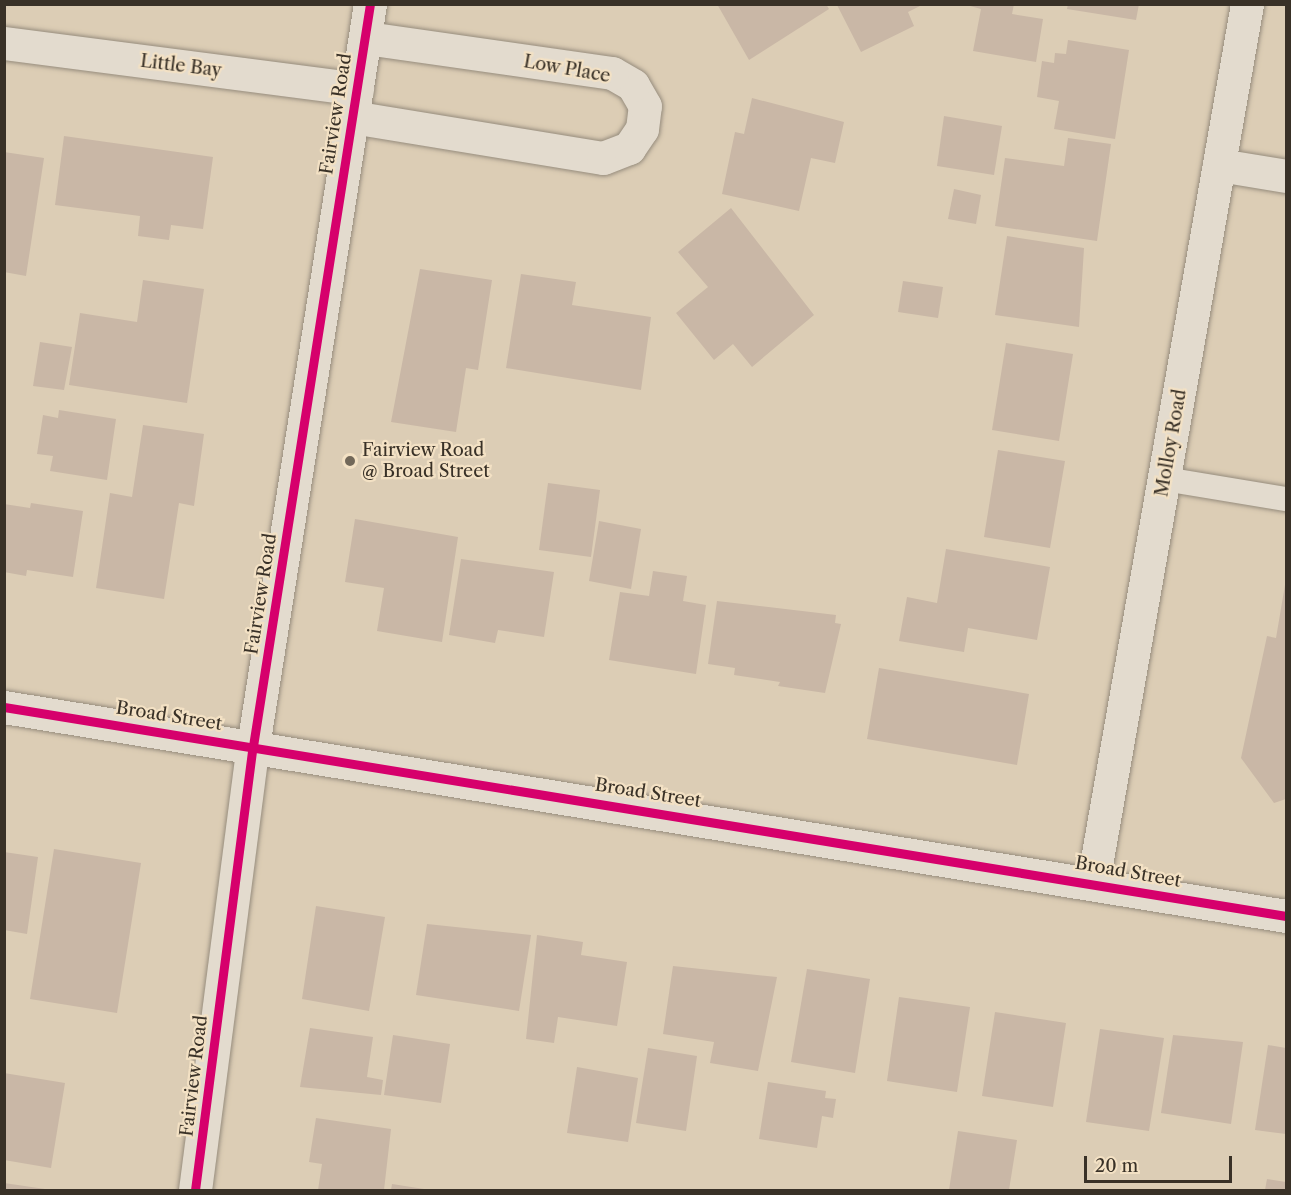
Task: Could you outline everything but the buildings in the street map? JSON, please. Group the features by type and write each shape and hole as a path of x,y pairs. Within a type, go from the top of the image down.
{"street":[{"name":"Fairview Road","path":"195,1191 253,746 370,4"},
{"name":"Molloy Road","path":"1093,882 1247,4"},
{"name":"Low Place","path":"354,103 603,158 629,148 642,129 645,106 633,85 612,73 365,39"},
{"name":"Little Bay","path":"4,43 354,103"},
{"path":"1219,165 1287,176"},
{"name":"Broad Street","path":"4,707 1093,882 1287,916"}],"lane":[{"path":"1165,479 1287,499"}],"cycle path":[{"path":"195,1190 253,746 370,4"},
{"path":"4,707 1286,916"}],"place":[{"name":"Fairview Road @ Broad Street","path":"350,461"}]}
